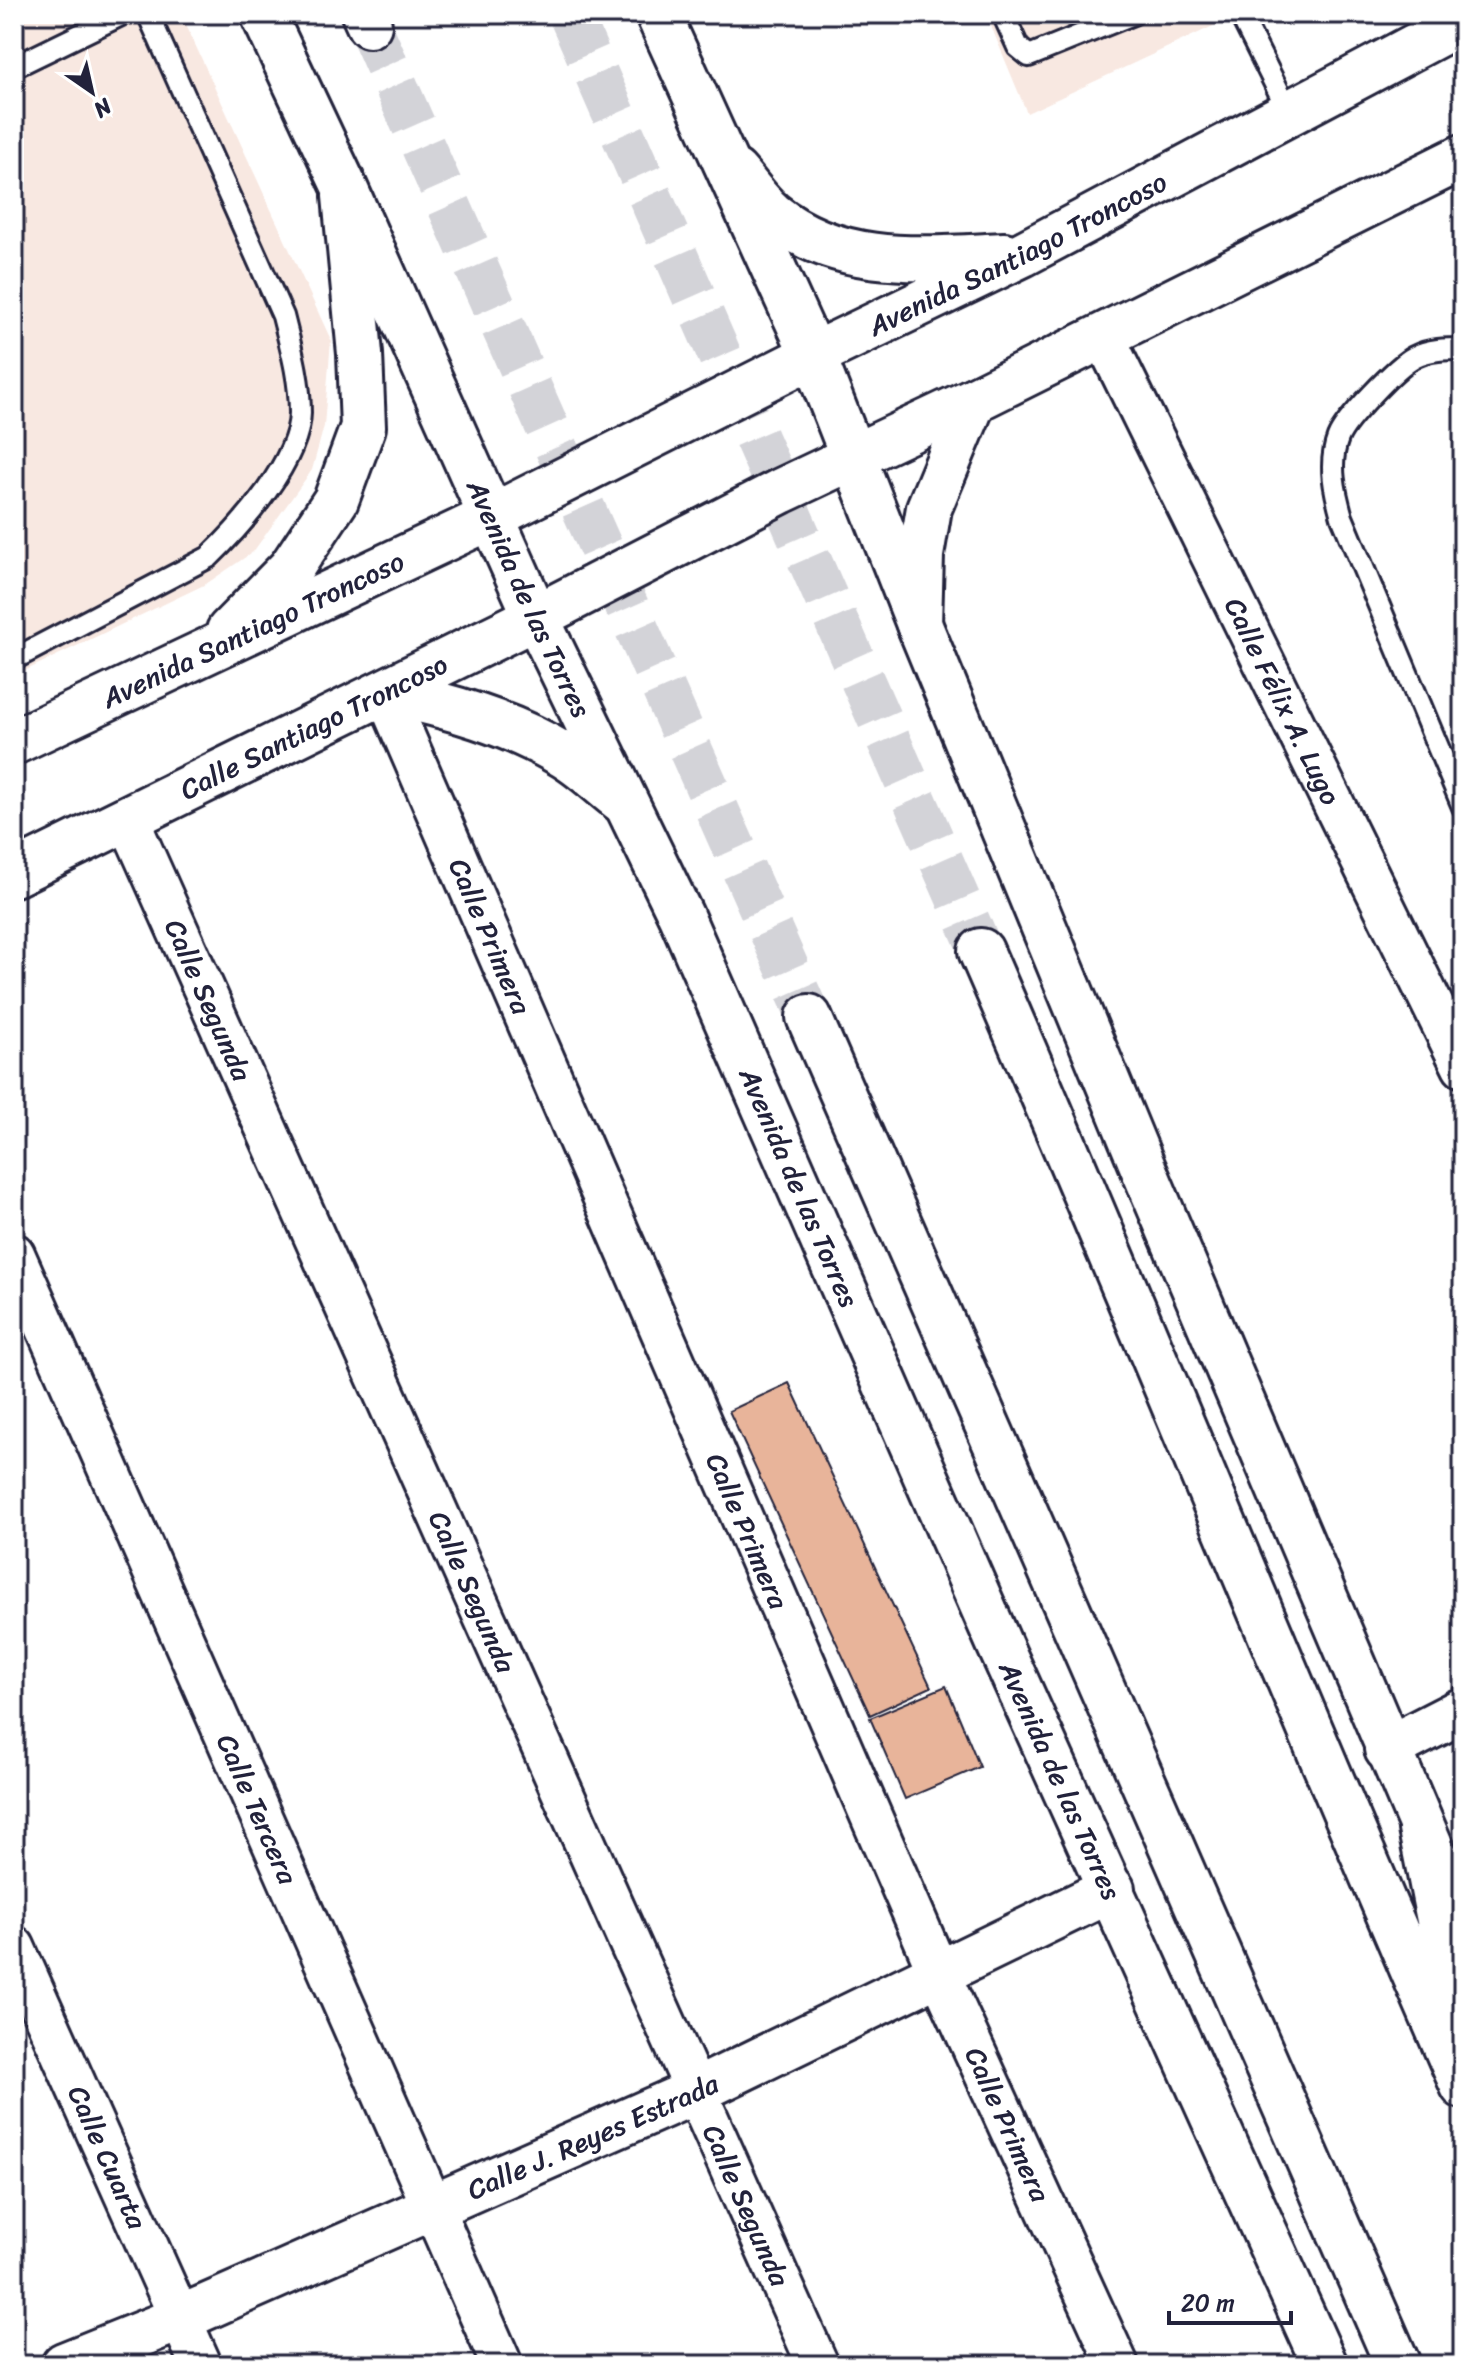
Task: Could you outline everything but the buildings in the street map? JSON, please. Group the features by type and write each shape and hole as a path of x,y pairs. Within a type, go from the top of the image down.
{"main road":[{"name":"Avenida de las Torres","path":"263,14 344,186 536,617 681,916 1000,1646 1325,2365"},
{"path":"658,14 719,154 813,355 919,624 1387,1749 1463,1923"},
{"name":"Avenida Santiago Troncoso","path":"14,742 491,517 813,355 1023,254 1463,21"},
{"path":"719,154 771,213 814,241 857,255 906,260 1023,254"},
{"path":"853,458 1463,157"},
{"path":"206,654 291,568 336,500 363,427 360,354 344,186"},
{"path":"919,624 921,555 929,508 974,400"},
{"name":"Calle Santiago Troncoso","path":"14,874 853,458"},
{"path":"385,692 437,703 527,736 566,757 624,802"},
{"path":"981,951 1106,1236 1329,1780 1463,2086"},
{"path":"809,1017 1398,2365"},
{"path":"1387,1749 1463,1710"},
{"path":"1421,1829 1463,2043"},
{"name":"Calle J. Reyes Estrada","path":"64,2365 433,2209 696,2091 1112,1889"}],"street":[{"name":"Calle Félix A. Lugo","path":"1103,335 1463,1067"},
{"name":"Calle Primera","path":"385,692 938,1971 1118,2365"},
{"name":"Calle Segunda","path":"128,819 818,2365"},
{"name":"Calle Tercera","path":"14,1254 502,2365"},
{"name":"Calle Cuarta","path":"14,1947 201,2365"}],"lane":[{"path":"14,67 123,14"},
{"path":"14,659 209,557 235,532 284,463 300,417 297,369 283,316 148,14"},
{"path":"1003,14 1018,47 1029,56 1133,14"},
{"path":"1240,14 1290,114"},
{"path":"1463,349 1442,349 1413,357 1347,419 1337,440 1332,481 1342,517 1463,807"}],"shaded area":[{"path":"14,14 181,14 331,340 324,426 312,470 253,552 206,584 14,676"},
{"path":"986,14 1239,14 1027,113"}],"tunnel":[{"path":"570,14 981,951"},
{"path":"369,25 809,1017"}]}
